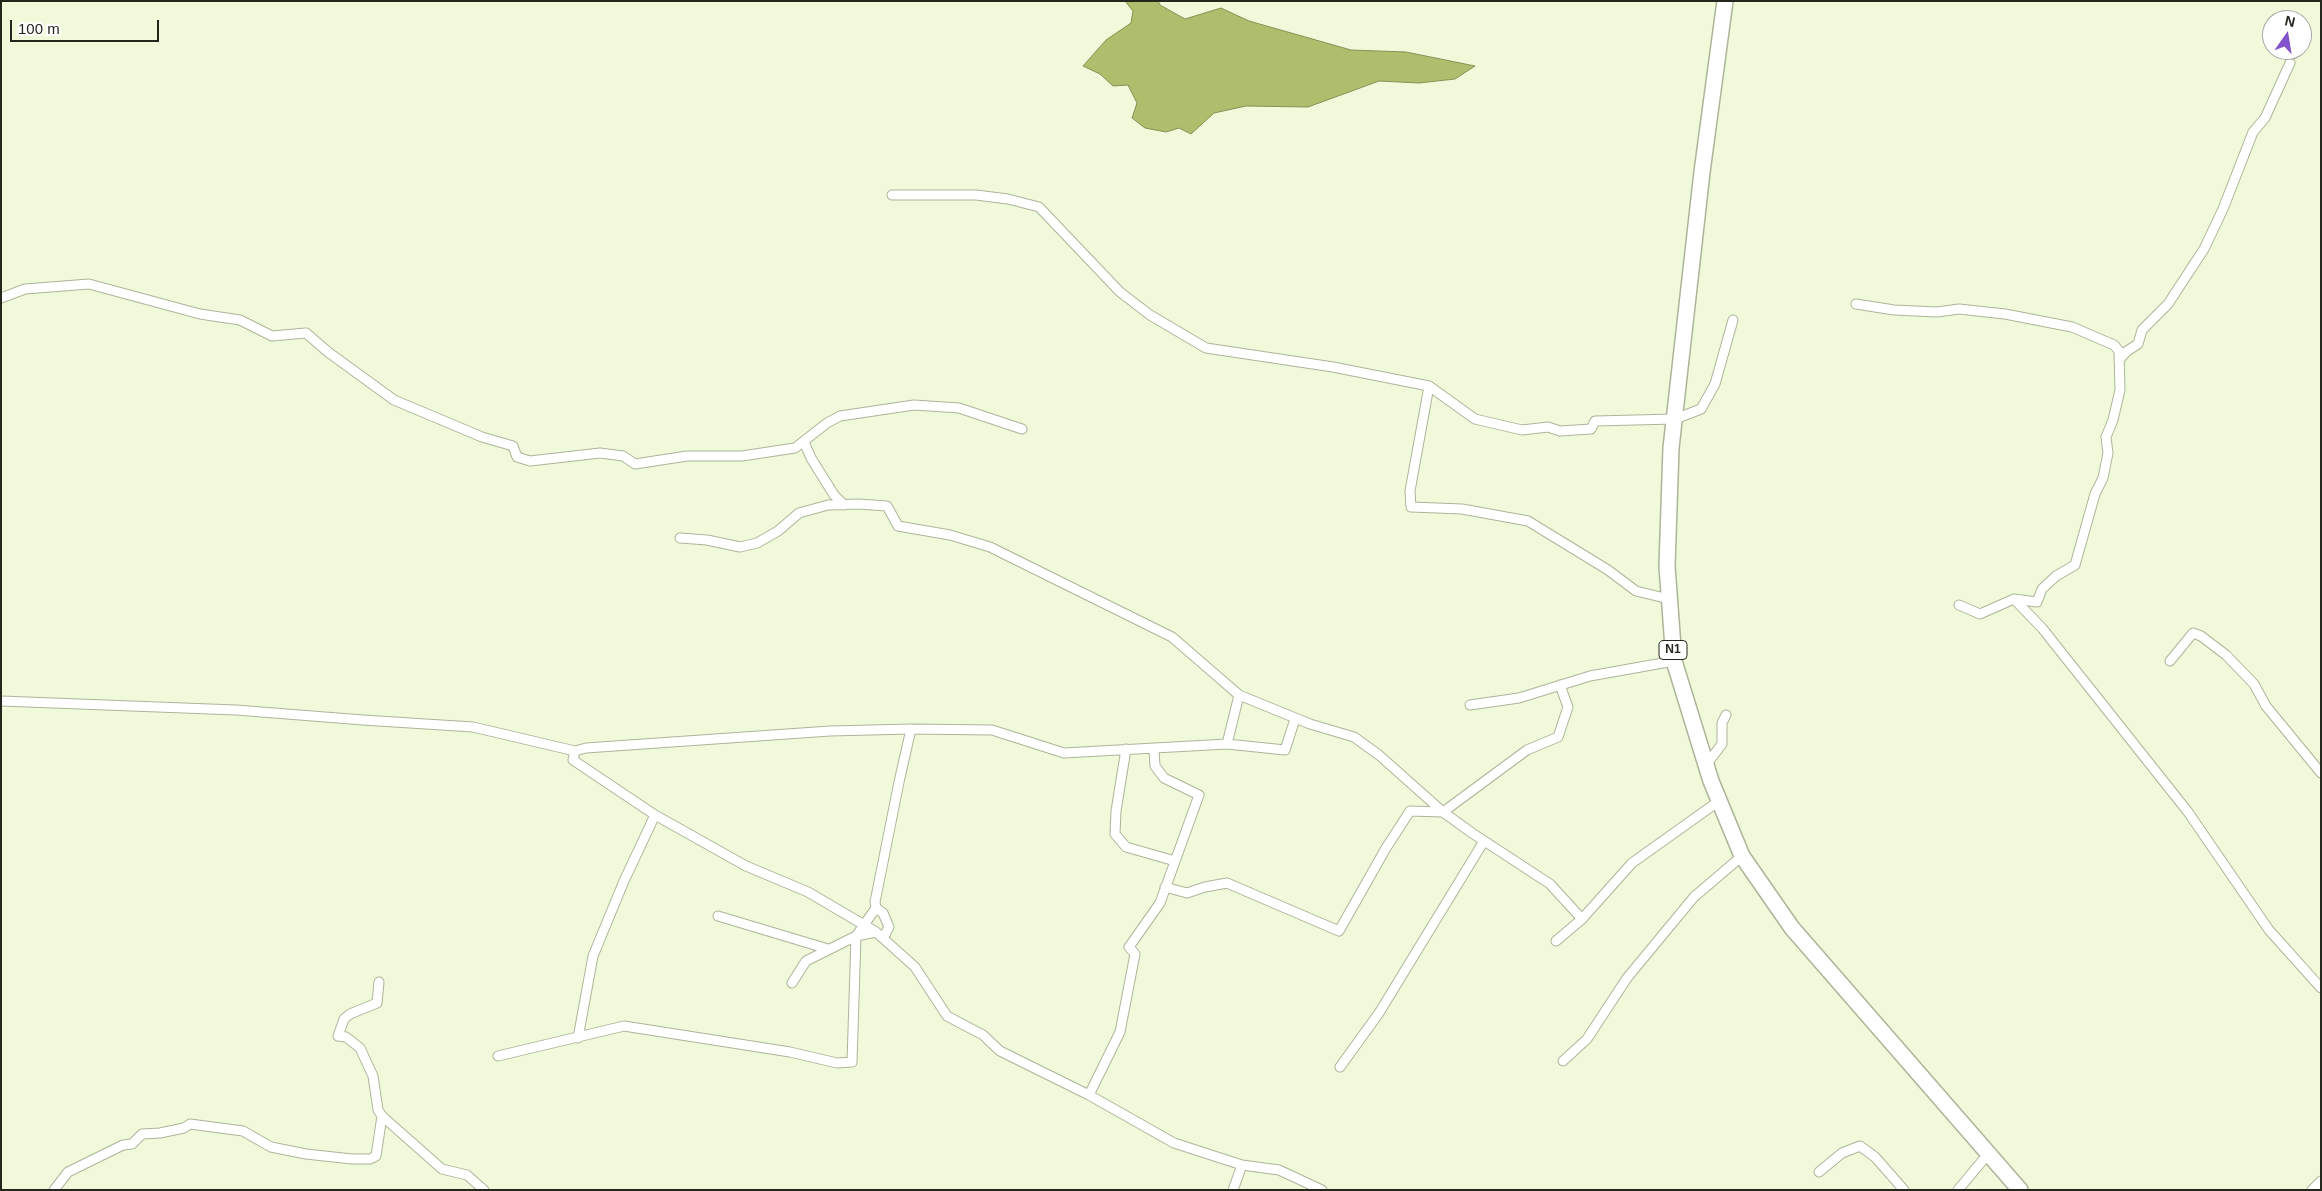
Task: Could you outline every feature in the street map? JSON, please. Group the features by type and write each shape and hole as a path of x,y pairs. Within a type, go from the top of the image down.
{"highway":[{"name":"N1","path":"1725,1 1702,172 1671,448 1667,566 1674,661 1706,765 1742,856 1792,928 2020,1190"}],"street":[{"path":"2120,360 2127,351 2138,344 2142,330 2168,304 2204,249 2223,209 2253,132 2265,118 2290,63"},
{"path":"892,195 976,195 1008,199 1040,208 1120,292 1150,315 1206,348 1333,367 1429,386 1475,418 1522,430 1548,427 1560,431 1591,429 1595,422 1675,419 1701,409 1714,384 1733,320"},
{"path":"1,298 25,289 89,284 200,314 240,320 272,336 306,333 328,352 394,400 482,437 513,446 517,457 530,461 600,453 623,456 635,464 687,456 742,456 795,448 827,423 840,416 914,405 959,408 1022,429"},
{"path":"1856,304 1894,310 1936,312 1959,309 2006,314 2072,327 2114,345 2120,351 2120,390 2114,420 2106,437 2108,453 2103,478 2095,494 2075,565 2056,576 2042,589 2037,602 2014,598 1980,614 1959,604"},
{"path":"1429,386 1410,490 1411,508 1462,510 1528,522 1608,570 1636,591 1669,599"},
{"path":"804,442 811,458 834,495 844,505"},
{"path":"680,538 707,540 740,547 757,542 778,532 799,513 828,505 887,506 898,526 950,535 990,548 1172,637 1239,695 1295,719 1354,737 1379,755 1443,812 1550,884 1582,920"},
{"path":"2014,598 2042,628 2140,748 2188,812 2254,910 2321,988"},
{"path":"2170,661 2193,634 2214,646 2226,655 2254,684 2266,706 2321,772"},
{"path":"1470,705 1519,698 1590,676 1674,661"},
{"path":"1165,887 1187,893 1227,883 1339,931 1386,848 1410,812 1443,812 1527,750 1558,737 1568,707 1560,685"},
{"path":"1227,744 1239,695"},
{"path":"1,701 236,710 473,726 575,751 586,748 810,732 911,729 992,730 1064,753 1227,744 1285,750 1295,719"},
{"path":"1706,765 1722,744 1722,723 1726,715"},
{"path":"498,1056 624,1026 790,1052 837,1063 852,1062 856,936 865,926 876,908 875,902 911,729"},
{"path":"1126,749 1116,811 1115,834 1126,847 1175,861"},
{"path":"1089,1096 1120,1032 1135,954 1129,947 1160,903 1199,795 1164,778 1155,766 1154,749"},
{"path":"575,751 572,760 655,815 746,866 808,892 880,935 916,967 947,1016 983,1035 1000,1050 1174,1143 1242,1165 1279,1170 1322,1190"},
{"path":"1556,941 1582,920 1632,863 1719,801"},
{"path":"578,1038 593,956 624,881 655,815"},
{"path":"1340,1067 1384,1005 1484,841"},
{"path":"1563,1061 1587,1039 1627,978 1694,897 1742,856"},
{"path":"792,983 806,961 856,936 880,935 890,927 883,913 876,908"},
{"path":"718,916 828,949"},
{"path":"379,982 377,1003 350,1014 344,1019 338,1036 346,1037 360,1048 367,1060 373,1076 378,1110 382,1116 442,1169 467,1175 484,1190"},
{"path":"54,1190 68,1172 123,1145 132,1144 142,1134 160,1133 184,1128 190,1124 243,1131 271,1147 306,1154 352,1159 370,1158 376,1156 382,1116"},
{"path":"1819,1172 1842,1154 1860,1146 1875,1157 1904,1190"},
{"path":"1958,1190 1988,1154"},
{"path":"1234,1190 1242,1165"},
{"path":"2312,1190 2321,1181"}],"shaded area":[{"path":"1125,1 1158,1 1160,5 1185,19 1221,8 1249,21 1351,50 1406,52 1475,66 1455,79 1419,83 1379,81 1308,107 1246,106 1214,113 1191,134 1179,128 1166,132 1145,128 1132,118 1137,103 1128,85 1113,86 1100,74 1083,66 1106,40 1131,23 1133,11"}]}
